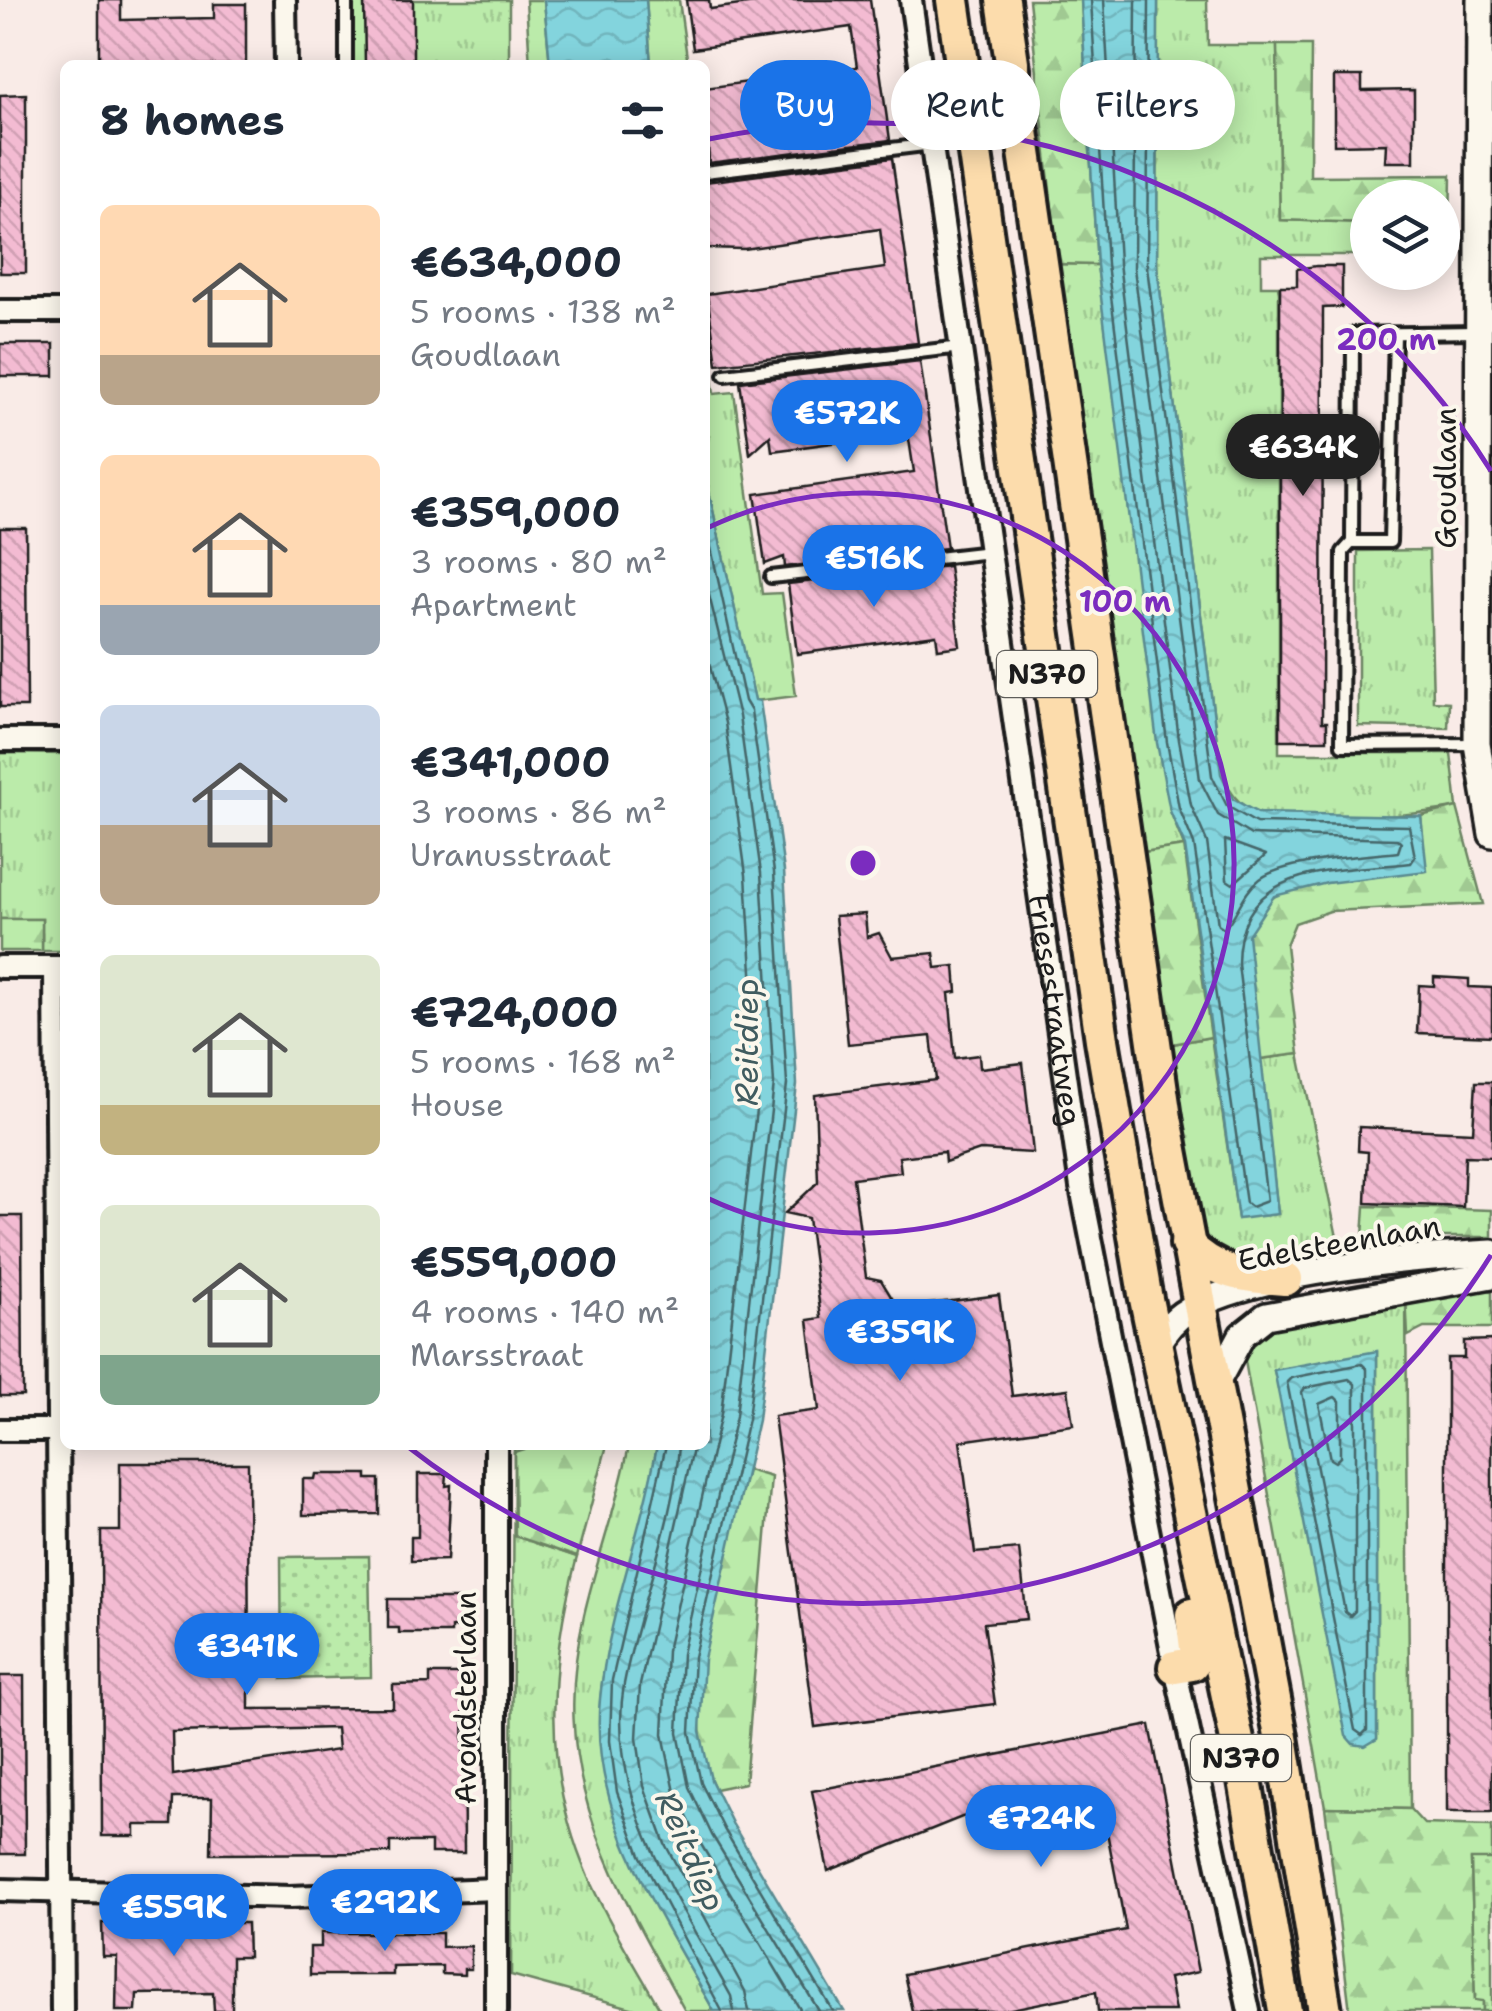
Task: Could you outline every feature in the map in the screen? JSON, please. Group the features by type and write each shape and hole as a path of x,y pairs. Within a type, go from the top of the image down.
{"highway":[{"name":"Friesestraatweg","path":"953,0 1061,776 1156,1346 1244,1774 1285,2011"},
{"name":"N370","path":"1003,0 1108,752 1187,1244 1280,1731 1325,2011"},
{"path":"1187,1244 1205,1263 1227,1274 1286,1279"},
{"path":"1175,1667 1192,1664 1197,1656 1182,1568 1195,1534"}],"street":[{"path":"285,0 286,60"},
{"name":"Friesestraatweg","path":"912,0 920,60"},
{"name":"Goudlaan","path":"1480,0 1485,214 1477,332 1477,744 1492,834"},
{"name":"Friesestraatweg","path":"933,150 1081,1186 1175,1667 1249,2011"},
{"path":"0,311 60,312"},
{"path":"0,740 60,740"},
{"path":"0,967 60,967"},
{"name":"Edelsteenlaan","path":"1156,1346 1169,1326 1199,1305 1286,1279 1401,1258 1492,1253"},
{"name":"Edelsteenlaan","path":"1215,1386 1242,1335 1259,1319 1492,1274"},
{"path":"0,1430 60,1430"},
{"path":"61,1450 62,2011"},
{"name":"Avondsterlaan","path":"496,1450 496,2011"},
{"path":"0,1890 290,1898 494,1890"}],"lane":[{"path":"346,0 346,60"},
{"path":"710,171 891,149"},
{"path":"1477,332 1354,334 1352,542 1343,552 1342,745 1477,744"},
{"path":"1352,542 1390,542 1394,334"},
{"path":"725,375 961,347"},
{"path":"771,577 990,552"}],"green space":[{"path":"345,0 509,0 509,60 347,60"},
{"path":"526,0 544,0 550,60 530,60"},
{"path":"646,0 679,0 687,60 651,60"},
{"path":"1029,0 1081,0 1085,60 1060,60 1060,150 1090,150 1097,265 1058,264 1040,100 1040,60 1036,60"},
{"path":"1158,0 1207,0 1208,45 1277,45 1280,220 1350,222 1350,255 1261,255 1261,286 1278,286 1279,293 1279,753 1451,753 1457,807 1355,818 1273,816 1256,812 1239,801 1221,774 1157,266 1157,150 1235,150 1235,60 1158,60"},
{"path":"1277,45 1311,45 1310,176 1451,175 1451,180 1350,180 1350,222 1280,220"},
{"path":"1058,264 1097,265 1170,811 1184,846 1137,853"},
{"path":"710,365 714,394 734,392 762,594 782,593 796,696 755,701 710,497"},
{"path":"1429,550 1433,701 1449,702 1448,728 1358,726 1358,551"},
{"path":"0,753 60,754 60,951 42,951 42,919 0,919"},
{"path":"1457,807 1483,904 1330,911 1295,923 1286,945 1299,1054 1260,1059 1249,997 1246,949 1248,935 1262,909 1274,897 1305,886 1426,871 1421,816"},
{"path":"1184,846 1211,1037 1167,1045 1137,853"},
{"path":"0,919 42,919 42,951 0,951"},
{"path":"1211,1037 1238,1218 1278,1214 1260,1059 1299,1054 1338,1242 1305,1248 1304,1255 1256,1265 1205,1246 1167,1045"},
{"path":"1365,1206 1492,1210 1492,1237 1363,1237"},
{"path":"1492,1290 1492,1328 1424,1328 1408,1336 1406,1295"},
{"path":"1406,1295 1410,1809 1325,1807 1245,1361 1253,1344 1289,1320","holes":["1377,1352 1377,1739 1274,1371"]},
{"path":"514,1450 520,1450 514,1452 515,1536 577,1557 560,1638 554,1718 563,1798 573,1838 596,1894 661,2011 642,2011 511,1975"},
{"path":"606,1450 577,1557 515,1536 514,1452"},
{"path":"628,1450 656,1450 603,1677 599,1723 603,1767 629,1851 714,2011 685,2011 611,1869 580,1776 574,1726 575,1673 584,1615"},
{"path":"747,1470 771,1477 745,1783 715,1789 703,1754 699,1716 701,1674 717,1587"},
{"path":"369,1556 371,1677 282,1679 281,1557"},
{"path":"1325,1807 1410,1809 1424,1824 1492,1826 1492,1859 1471,1860 1475,1999 1483,2001 1483,2011 1350,2011"},
{"path":"1471,1859 1492,1859 1492,2011 1483,2011 1483,2001 1475,2000"}],"water":[{"path":"544,0 646,0 651,60 550,60"},
{"path":"1081,0 1158,0 1158,60 1085,60"},
{"path":"1090,150 1157,150 1157,266 1221,774 1233,799 1258,813 1421,816 1427,871 1327,883 1274,896 1248,935 1278,1214 1238,1219 1185,846 1170,811 1157,743 1097,265"},
{"name":"Reitdiep","path":"710,497 755,700 760,701 784,871 797,1084 758,1420 704,1659 700,1731 711,1780 733,1825 844,2011 714,2011 652,1901 617,1823 605,1783 599,1742 600,1699 610,1635 656,1450 710,1450"},
{"path":"1377,1351 1377,1739 1365,1746 1353,1744 1346,1736 1274,1370"}],"building":[{"path":"99,0 121,0 121,20 214,18 214,4 246,4 246,60 99,60"},
{"path":"364,0 413,0 413,60 365,60"},
{"path":"686,0 709,0 710,9 777,0 870,0 890,140 871,142 871,60 856,60 851,27 693,49"},
{"path":"1334,76 1362,76 1362,91 1414,90 1414,162 1385,162 1386,144 1334,145"},
{"path":"740,83 740,150 811,150 710,163 710,87"},
{"path":"26,94 26,273 0,273 0,95"},
{"path":"892,158 918,343 717,364 710,294 885,268 880,229 744,249 710,248 710,181"},
{"path":"1342,266 1342,307 1323,308 1322,722 1327,722 1327,740 1280,740 1280,286 1297,286 1297,269"},
{"path":"0,344 54,344 54,376 0,376"},
{"path":"920,361 947,548 785,567 784,557 765,564 755,494 914,472 908,433 772,451 770,436 750,454 740,382"},
{"path":"0,528 26,528 27,707 0,707"},
{"path":"949,566 960,646 938,649 936,635 797,654 788,584"},
{"path":"865,914 867,937 879,933 892,957 934,953 936,968 955,966 957,992 949,993 955,1058 979,1055 980,1068 1023,1063 1033,1153 980,1150 945,1162 944,1152 899,1157 901,1172 853,1178 866,1277 881,1280 898,1308 999,1295 1012,1396 1068,1389 1073,1425 960,1441 975,1553 1019,1549 1027,1619 984,1623 995,1704 815,1727 774,1416 819,1410 808,1320 821,1318 808,1218 785,1213 818,1182 815,1095 936,1080 931,1036 848,1044 835,916"},
{"path":"1434,977 1469,979 1469,987 1492,988 1492,1036 1417,1033 1419,985 1434,986"},
{"path":"1476,1082 1492,1082 1492,1157 1465,1156 1463,1207 1366,1203 1368,1152 1358,1151 1359,1127 1473,1132"},
{"path":"0,1216 22,1216 23,1396 0,1396"},
{"path":"1492,1340 1492,1812 1447,1812 1447,1358 1464,1358 1464,1341"},
{"path":"120,1463 248,1463 249,1709 393,1708 393,1685 430,1684 430,1674 463,1674 464,1853 431,1853 431,1842 390,1842 390,1853 211,1854 212,1798 173,1798 172,1825 135,1825 135,1836 102,1836 101,1531 120,1531","holes":["336,1728 338,1750 173,1775 172,1732"]},
{"path":"316,1474 367,1474 367,1479 379,1479 379,1514 303,1515 303,1479 315,1479"},
{"path":"418,1474 447,1474 446,1486 451,1485 447,1560 411,1561 411,1537 418,1537"},
{"path":"388,1599 463,1599 463,1628 451,1628 451,1633 399,1633 399,1628 388,1628"},
{"path":"0,1676 24,1676 25,1854 0,1854"},
{"path":"1150,1725 1198,1972 1169,1978 1175,2011 1098,2011 1096,1992 1001,2011 912,2011 904,1974 1126,1930 1099,1791 962,1817 828,1871 812,1791"},
{"path":"102,1923 247,1923 248,1957 232,1957 232,2011 214,2011 213,1993 137,1994 136,2011 116,2011 117,1957 103,1957"},
{"path":"321,1933 442,1933 442,1947 471,1946 471,1969 464,1969 464,1975 442,1974 442,1966 393,1967 393,1975 310,1975 310,1947 321,1947"}]}
